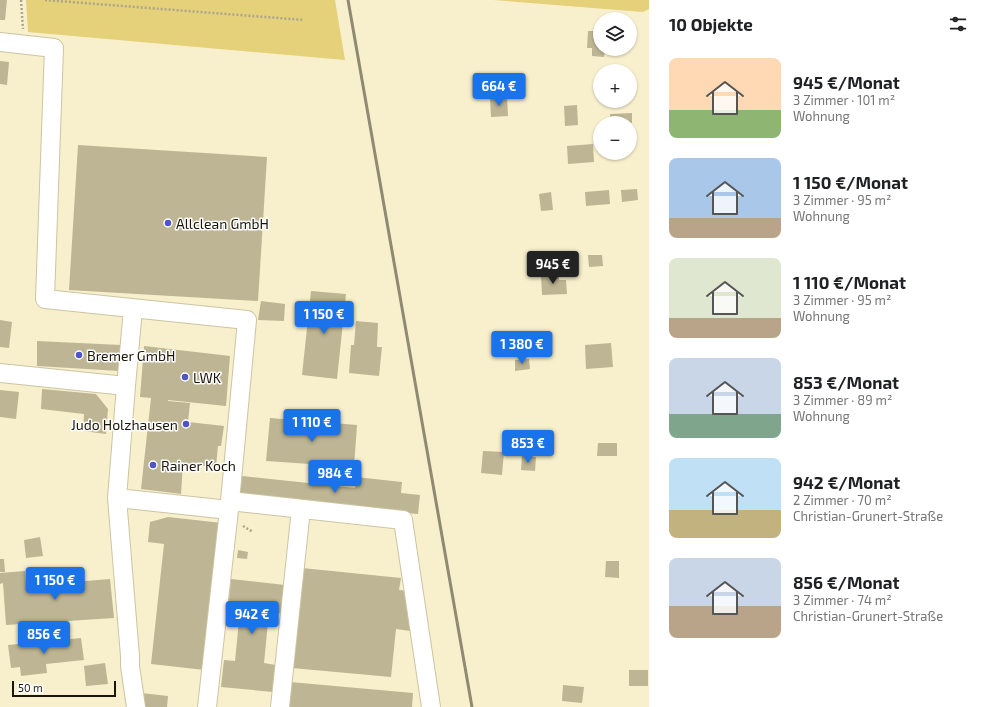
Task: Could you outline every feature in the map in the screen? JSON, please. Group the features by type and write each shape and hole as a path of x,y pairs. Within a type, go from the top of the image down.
{"street":[{"path":"0,42 54,48 45,300 247,320 230,506 207,707"},
{"path":"133,308 117,498 130,666 136,707"},
{"path":"0,373 126,386"},
{"path":"117,498 230,506 300,509 403,520 431,707"},
{"path":"280,707 300,509"}],"path":[{"path":"22,0 23,44"},
{"path":"45,0 304,20"}],"shaded area":[{"path":"26,0 335,0 345,60 28,32"},
{"path":"493,0 649,0 649,9 643,12"}],"building":[{"path":"0,0 7,0 5,20 0,20"},
{"path":"588,31 593,31 593,56 604,57 592,56 592,48 587,48"},
{"path":"0,61 9,62 7,85 0,84"},
{"path":"507,97 508,116 491,117 490,98"},
{"path":"577,105 578,125 565,126 564,106"},
{"path":"632,113 632,116 610,116 610,114"},
{"path":"593,144 594,162 568,164 567,146"},
{"name":"Allclean GmbH","path":"78,145 267,157 258,301 69,290"},
{"path":"637,189 638,200 622,202 621,190"},
{"path":"609,190 610,204 586,206 585,192"},
{"path":"551,192 553,210 541,211 539,194"},
{"path":"588,255 602,255 603,266 589,267"},
{"path":"559,273 559,280 566,280 567,294 542,295 541,274"},
{"path":"311,291 346,294 337,379 302,375"},
{"path":"261,301 285,304 284,321 258,320"},
{"path":"0,320 12,322 9,348 0,347"},
{"path":"356,321 378,323 377,347 382,347 379,376 349,373 351,345 354,345"},
{"name":"Bremer GmbH","path":"37,341 121,345 119,371 37,366"},
{"path":"611,343 613,367 586,369 585,345"},
{"path":"144,346 230,356 226,406 168,400 190,403 188,422 224,426 221,446 218,446 216,467 183,464 181,494 141,489 151,398 140,397"},
{"path":"529,359 530,369 515,371 515,360"},
{"path":"42,389 96,394 108,409 106,434 83,431 84,414 41,409"},
{"path":"0,390 19,392 16,419 0,417"},
{"path":"270,418 357,425 354,467 266,461"},
{"path":"598,443 617,443 617,456 597,456"},
{"path":"483,451 504,452 502,475 481,473"},
{"path":"522,456 536,457 535,471 521,470"},
{"path":"242,476 355,488 356,477 402,482 401,493 420,495 418,514 240,497"},
{"path":"168,517 222,523 205,670 151,664 164,544 148,542 150,522"},
{"path":"40,537 43,556 26,558 24,540"},
{"path":"238,550 248,552 247,559 237,558"},
{"path":"0,559 4,559 5,572 0,572"},
{"path":"606,561 619,561 619,578 605,577"},
{"path":"302,568 401,578 399,590 408,591 410,631 396,629 391,677 292,668"},
{"path":"25,571 26,586 110,579 114,618 6,625 3,583 0,584 0,573"},
{"path":"231,579 285,585 282,614 269,612 264,663 276,665 273,692 221,687 224,660 235,661 240,610 228,609"},
{"path":"81,638 84,660 46,664 47,673 21,676 20,667 11,668 8,645"},
{"path":"105,663 108,684 86,686 84,666"},
{"path":"629,670 648,670 648,686 629,686"},
{"path":"290,682 413,693 412,707 288,707"},
{"path":"563,685 584,687 582,703 562,701"},
{"path":"141,693 168,696 167,707 144,707"}],"railway":[{"path":"348,0 472,707"}],"place":[{"name":"Allclean GmbH","path":"168,223"},
{"name":"Bremer GmbH","path":"79,355"},
{"name":"LWK","path":"185,377"},
{"name":"Judo Holzhausen","path":"186,424"},
{"name":"Rainer Koch","path":"153,465"}]}
